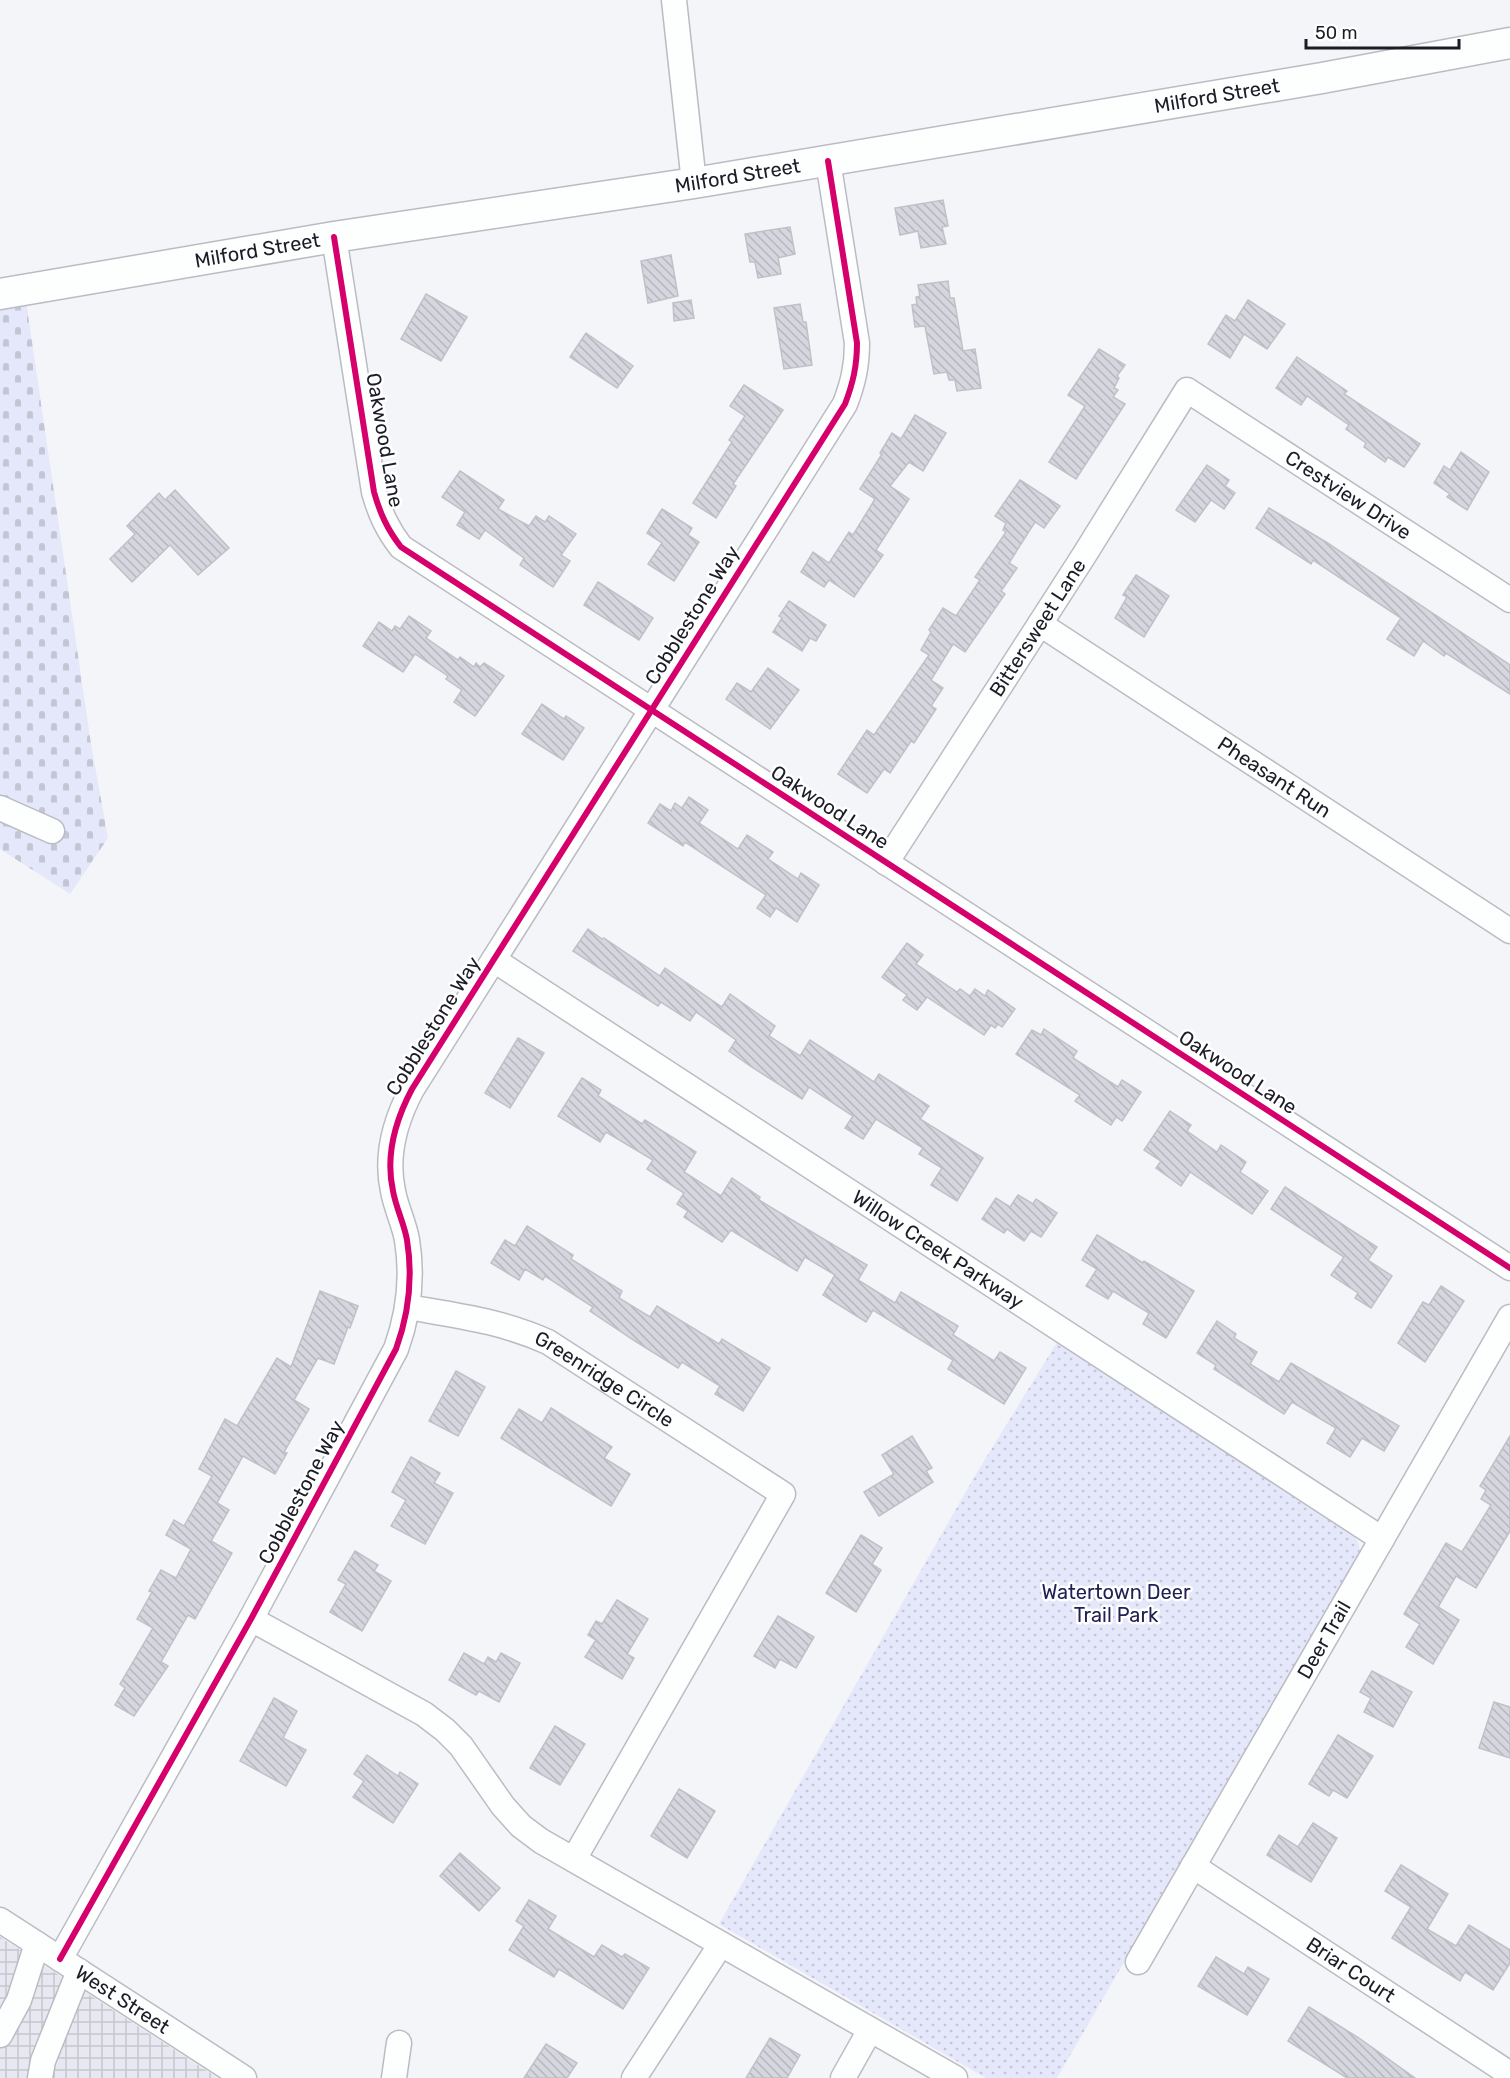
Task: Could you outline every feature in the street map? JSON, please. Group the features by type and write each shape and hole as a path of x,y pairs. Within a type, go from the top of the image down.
{"main road":[{"name":"Milford Street","path":"0,294 334,237 828,161 1298,82 1510,43"}],"street":[{"path":"674,0 694,183"},
{"name":"Cobblestone Way","path":"42,2077 43,2061 69,1965 400,1339 408,1307 411,1273 407,1239 393,1190 390,1161 393,1136 400,1112 412,1089 845,404 857,364 857,343 828,161"},
{"name":"Oakwood Lane","path":"334,237 374,492 380,513 401,547 1510,1268"},
{"name":"Crestview Drive","path":"1187,390 1510,600"},
{"name":"Bittersweet Lane","path":"886,863 1187,390"},
{"name":"Pheasant Run","path":"1040,624 1510,931"},
{"path":"0,808 52,831"},
{"name":"Willow Creek Parkway","path":"494,960 1382,1539"},
{"name":"Greenridge Circle","path":"408,1307 499,1323 549,1342 783,1494 574,1859"},
{"name":"Deer Trail","path":"1138,1962 1510,1317"},
{"path":"251,1619 424,1714 445,1730 461,1746 489,1788 521,1826 541,1841 955,2078"},
{"name":"Briar Court","path":"1193,1866 1510,2074"},
{"name":"West Street","path":"0,1920 244,2078"},
{"path":"0,2035 7,2009 38,1944"},
{"path":"634,2078 721,1944"},
{"path":"843,2078 870,2030"},
{"path":"394,2078 399,2043"}],"shaded area":[{"path":"0,1937 218,2078 0,2078"}],"green space":[{"path":"26,301 91,744 108,838 70,894 0,849 0,305"},
{"name":"Watertown Deer Trail Park","path":"1058,1341 1354,1535 1359,1544 1360,1554 1057,2078 986,2078 719,1924 976,1474"}],"building":[{"path":"943,200 948,226 942,227 946,244 921,248 918,231 900,235 895,208"},
{"path":"790,227 795,254 778,258 781,274 758,278 755,262 750,262 745,234"},
{"path":"671,255 678,296 648,303 641,261"},
{"path":"948,281 950,298 954,298 963,351 975,349 981,388 957,391 955,380 949,380 947,372 934,374 925,326 915,327 912,305 917,304 916,297 920,296 918,285"},
{"path":"426,294 467,317 441,361 401,339"},
{"path":"691,300 694,318 674,321 673,303"},
{"path":"1248,300 1285,324 1267,349 1244,334 1230,358 1208,344 1226,315 1235,321"},
{"path":"800,304 803,322 806,322 812,365 784,369 774,308"},
{"path":"586,333 633,366 617,388 570,357"},
{"path":"1099,349 1125,365 1117,376 1119,378 1114,388 1118,390 1113,397 1125,404 1076,479 1049,462 1085,406 1068,395"},
{"path":"1297,357 1347,391 1344,394 1420,444 1404,467 1388,457 1385,462 1364,447 1366,443 1346,429 1349,425 1307,396 1301,405 1276,388"},
{"path":"744,385 783,410 733,484 736,486 716,518 693,503 732,442 729,440 745,416 730,406"},
{"path":"915,415 946,433 923,471 909,462 890,486 909,499 876,550 883,555 854,597 829,580 824,587 801,572 813,552 829,563 849,532 853,535 875,499 860,489 892,433 901,439"},
{"path":"1461,452 1489,472 1467,510 1447,497 1450,494 1434,483 1444,466 1450,470"},
{"path":"1207,465 1229,480 1225,486 1235,493 1224,509 1211,500 1195,522 1176,510"},
{"path":"460,471 504,500 498,509 529,526 536,516 545,522 549,516 576,534 561,555 570,561 553,587 520,565 524,558 485,530 479,539 457,525 465,512 442,497"},
{"path":"1020,480 1060,506 1044,528 1035,522 1009,563 1017,568 1001,591 1005,594 965,652 953,644 931,680 943,688 931,706 936,709 914,743 911,741 890,773 884,769 867,793 838,774 867,730 874,735 929,655 921,650 931,632 929,630 943,608 956,616 980,580 975,577 1006,532 1003,530 1006,523 995,516"},
{"path":"175,490 229,548 198,575 170,545 132,582 110,559 135,534 127,526 159,493 165,500"},
{"path":"1269,508 1326,542 1510,665 1510,694 1446,653 1444,656 1423,641 1414,656 1387,639 1401,618 1313,560 1311,564 1256,528"},
{"path":"662,509 692,528 688,535 699,542 674,581 648,564 662,543 647,533"},
{"path":"1136,575 1169,596 1144,637 1115,618 1127,597 1123,595"},
{"path":"598,582 653,618 639,640 584,605"},
{"path":"789,601 826,625 816,641 810,638 802,651 773,632 782,618 779,616"},
{"path":"409,616 431,631 426,638 458,660 460,657 474,667 476,663 480,667 484,663 504,676 475,716 454,702 462,690 446,679 448,676 415,654 403,672 363,646 379,622 392,631 395,626 400,629"},
{"path":"768,668 799,690 770,729 726,699 737,683 751,692"},
{"path":"542,704 564,719 566,716 584,728 563,760 522,734"},
{"path":"689,797 708,810 699,823 738,849 747,835 773,852 768,859 798,879 801,873 819,885 797,922 776,908 770,917 757,908 766,895 685,842 683,846 648,823 660,804 671,811 675,803 682,808"},
{"path":"588,929 660,976 665,968 722,1007 730,994 775,1026 769,1036 800,1056 810,1040 874,1082 879,1074 929,1106 920,1119 983,1158 957,1201 931,1185 942,1168 919,1154 923,1148 876,1119 863,1139 845,1128 853,1116 809,1087 802,1099 750,1066 729,1051 736,1040 696,1012 690,1021 661,1002 658,1006 573,951"},
{"path":"907,943 923,955 916,964 957,992 960,989 970,996 975,989 985,996 988,990 1015,1009 1002,1027 998,1024 995,1028 991,1025 984,1035 927,997 917,1010 903,1000 907,995 882,977"},
{"path":"1044,1029 1077,1051 1073,1058 1118,1087 1122,1080 1141,1092 1122,1121 1116,1117 1111,1125 1075,1101 1080,1095 1016,1054 1032,1030 1041,1035"},
{"path":"518,1038 544,1053 510,1108 485,1093"},
{"path":"582,1078 601,1090 598,1096 642,1124 645,1120 696,1152 684,1172 721,1196 732,1178 760,1197 759,1200 867,1265 858,1280 895,1303 901,1292 958,1326 953,1335 994,1361 1000,1352 1026,1368 1004,1404 948,1369 953,1360 873,1310 866,1322 823,1295 835,1275 805,1257 797,1271 731,1230 722,1242 684,1217 688,1211 677,1204 684,1193 647,1169 653,1160 606,1132 600,1142 558,1116"},
{"path":"1170,1111 1191,1125 1187,1131 1217,1152 1221,1145 1246,1162 1240,1172 1268,1191 1252,1214 1190,1172 1181,1186 1156,1168 1161,1161 1144,1150"},
{"path":"1285,1187 1377,1247 1368,1260 1392,1276 1371,1308 1355,1298 1358,1293 1331,1275 1344,1257 1271,1209"},
{"path":"1018,1195 1033,1204 1036,1199 1057,1213 1041,1237 1031,1231 1024,1241 1007,1229 1004,1233 982,1219 996,1198 1010,1207"},
{"path":"527,1226 573,1255 571,1259 622,1291 619,1298 650,1317 657,1306 719,1344 722,1339 770,1368 743,1411 715,1394 720,1386 682,1362 678,1368 635,1341 590,1311 593,1307 545,1276 543,1280 525,1269 519,1280 491,1263 505,1240 515,1246"},
{"path":"1097,1235 1194,1291 1166,1338 1143,1324 1149,1313 1113,1291 1108,1299 1086,1286 1097,1269 1082,1260"},
{"path":"1441,1286 1464,1301 1425,1362 1398,1343 1423,1302 1429,1305"},
{"path":"320,1291 358,1306 350,1328 348,1327 334,1364 318,1358 294,1400 309,1409 284,1452 287,1453 275,1474 243,1456 217,1503 229,1510 211,1541 232,1553 195,1619 188,1615 161,1662 168,1666 134,1716 115,1705 125,1688 120,1684 153,1628 137,1619 161,1570 176,1578 191,1549 166,1535 174,1520 184,1526 212,1476 199,1469 225,1419 237,1426 277,1358 291,1367"},
{"path":"1217,1321 1236,1334 1234,1338 1257,1352 1250,1364 1279,1382 1291,1363 1399,1426 1384,1451 1362,1438 1350,1457 1327,1443 1336,1428 1292,1402 1284,1414 1214,1369 1216,1365 1197,1353"},
{"path":"456,1371 485,1387 458,1436 429,1421"},
{"path":"551,1408 612,1447 604,1458 630,1474 611,1506 501,1438 519,1409 542,1423"},
{"path":"912,1436 932,1468 926,1471 933,1482 879,1516 864,1492 894,1474 882,1455"},
{"path":"1510,1436 1510,1531 1476,1588 1456,1576 1438,1607 1459,1620 1433,1664 1406,1647 1420,1624 1404,1614 1446,1543 1462,1552 1491,1505 1481,1499 1486,1490 1480,1486"},
{"path":"411,1457 440,1473 434,1483 453,1493 425,1544 391,1526 406,1500 392,1492"},
{"path":"861,1535 882,1548 872,1564 881,1570 856,1612 826,1593"},
{"path":"355,1551 378,1565 374,1571 391,1581 362,1631 330,1612 346,1584 338,1580"},
{"path":"617,1600 648,1619 627,1654 634,1658 622,1679 585,1657 596,1640 588,1635 596,1621 602,1624"},
{"path":"778,1616 814,1637 796,1668 780,1659 775,1668 754,1656"},
{"path":"464,1653 484,1664 488,1657 496,1662 501,1653 520,1663 499,1702 479,1691 476,1695 449,1680"},
{"path":"1372,1671 1412,1692 1393,1727 1364,1712 1371,1698 1360,1692"},
{"path":"274,1698 297,1711 283,1738 306,1750 286,1786 240,1761"},
{"path":"1494,1702 1510,1707 1510,1758 1479,1748"},
{"path":"555,1726 585,1744 560,1785 530,1768"},
{"path":"1338,1735 1373,1756 1347,1798 1333,1790 1329,1796 1309,1784"},
{"path":"367,1755 398,1776 400,1772 418,1784 393,1823 353,1797 364,1781 354,1774"},
{"path":"679,1789 715,1811 687,1858 651,1836"},
{"path":"1313,1823 1337,1838 1311,1882 1267,1855 1279,1835 1298,1847"},
{"path":"460,1853 500,1888 479,1911 440,1876"},
{"path":"1401,1865 1448,1894 1427,1929 1456,1946 1469,1925 1510,1950 1510,1963 1493,1990 1465,1972 1460,1981 1392,1938 1411,1907 1385,1891"},
{"path":"529,1900 556,1916 548,1929 594,1957 602,1945 622,1957 625,1954 649,1968 623,2009 559,1969 554,1977 509,1950 524,1926 516,1921"},
{"path":"1216,1957 1244,1974 1248,1967 1269,1979 1247,2015 1198,1986"},
{"path":"1309,2007 1359,2038 1415,2078 1347,2078 1288,2041"},
{"path":"770,2038 800,2055 787,2078 746,2078"},
{"path":"546,2044 577,2063 567,2078 524,2078"}],"cycle path":[{"path":"60,1959 251,1619 396,1349 407,1308 410,1268 407,1240 394,1197 390,1164 396,1126 412,1089 845,404 854,374 857,343 828,161"},
{"path":"334,237 374,492 385,521 401,547 1510,1268"}]}
